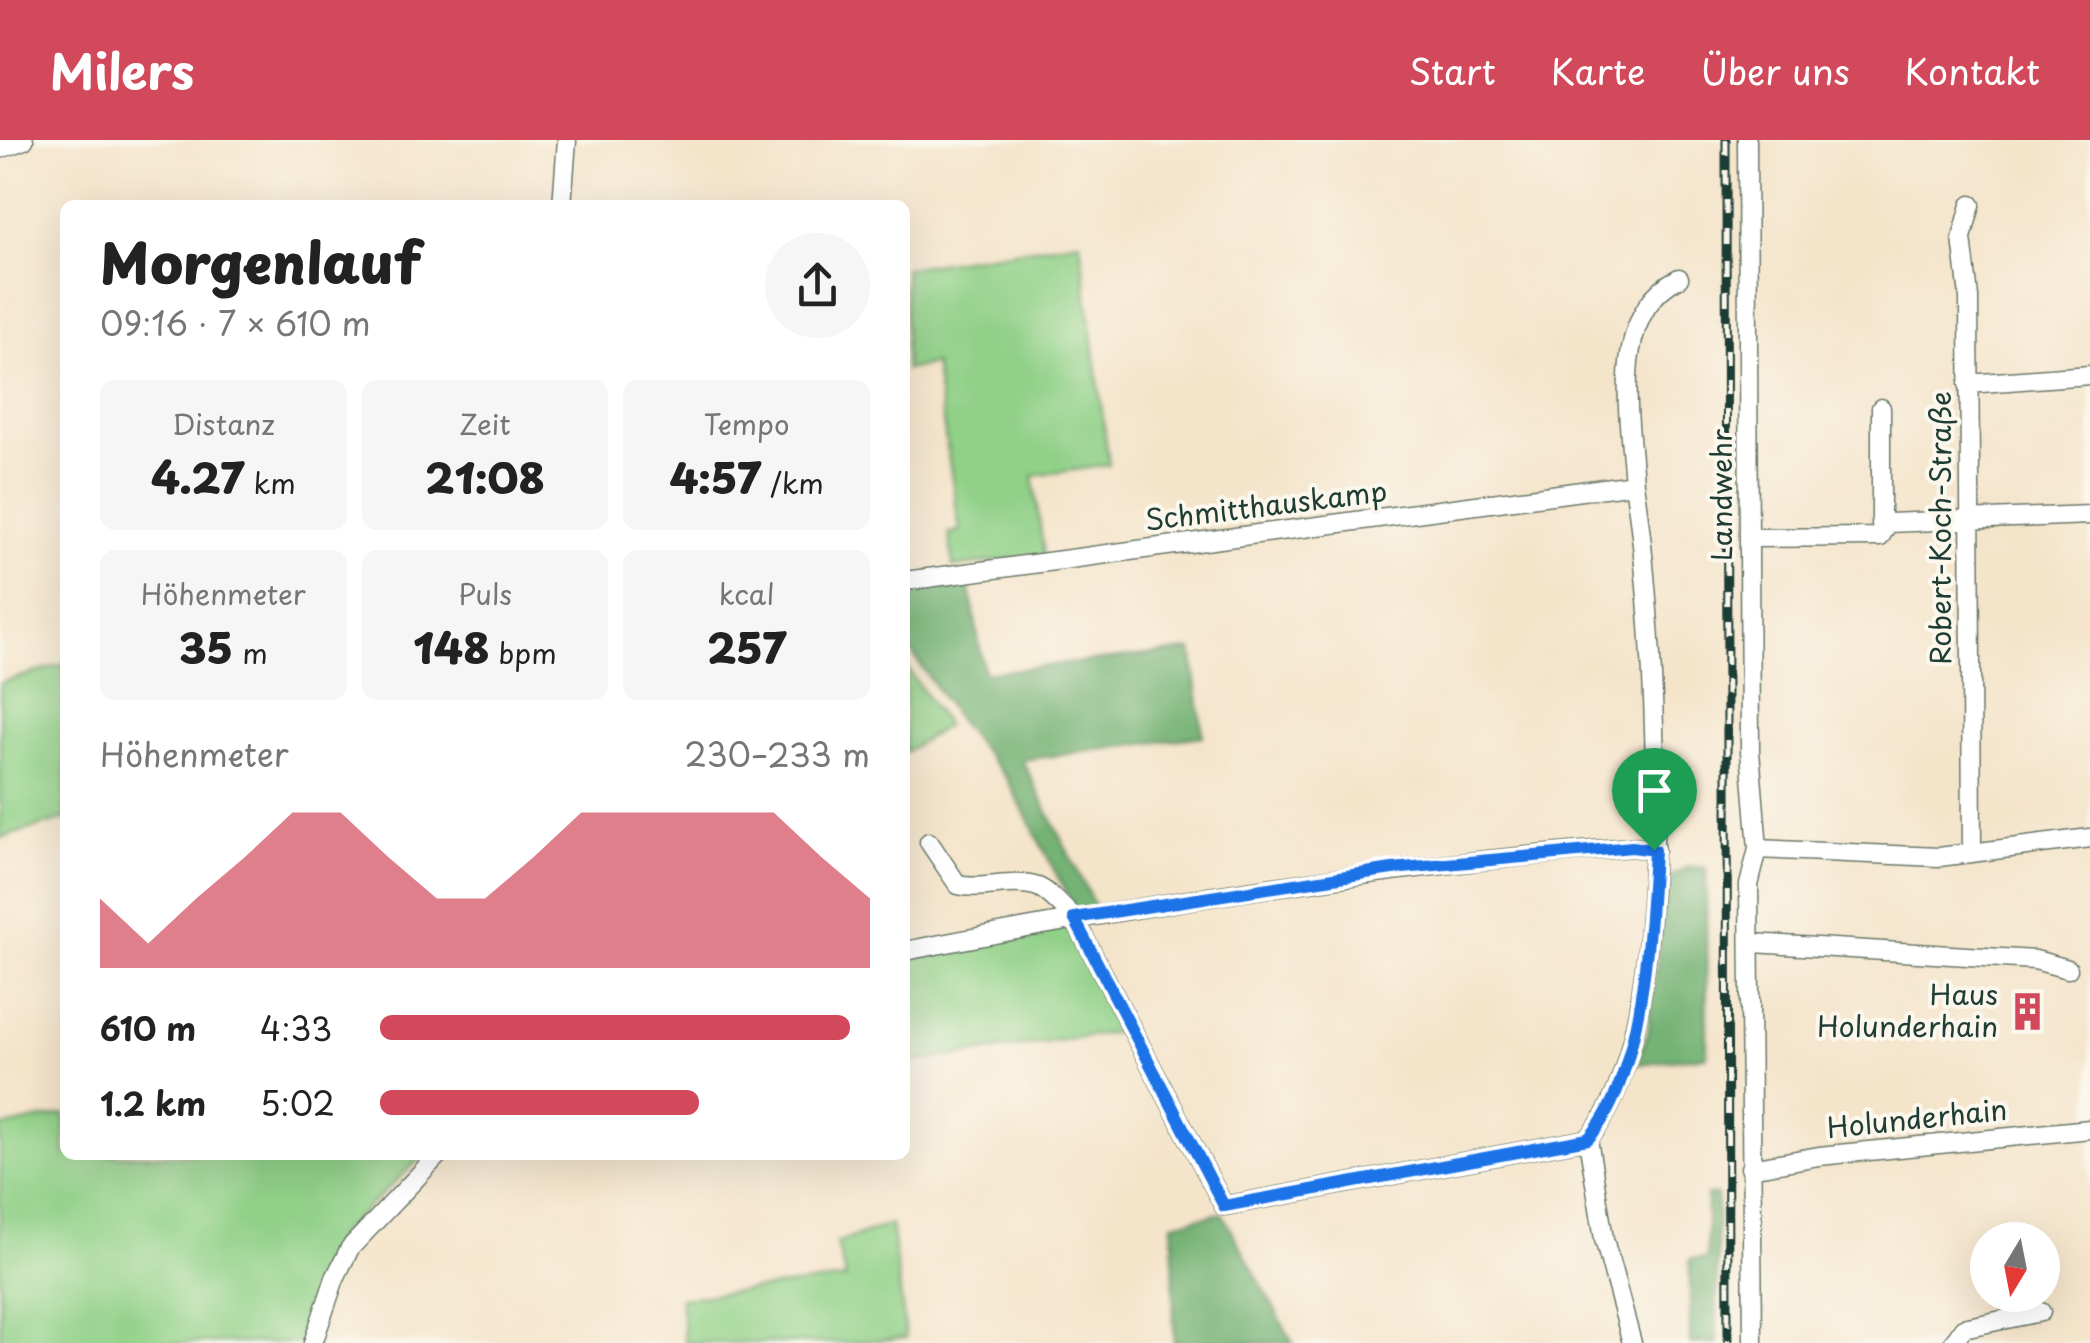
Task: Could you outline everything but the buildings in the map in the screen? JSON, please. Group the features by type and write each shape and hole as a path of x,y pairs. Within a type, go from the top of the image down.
{"street":[{"path":"0,148 24,140"},
{"path":"562,200 566,140"},
{"name":"Landwehr","path":"1747,140 1750,751 1758,849"},
{"name":"Robert-Koch-Straße","path":"1970,205 1962,238 1968,297 1972,853"},
{"path":"1632,1343 1604,1239 1588,1139 1609,1106 1636,1018 1647,959 1654,850 1642,529 1634,484 1627,378 1635,334 1658,288 1680,278"},
{"path":"1968,384 2090,375"},
{"path":"1880,408 1881,525 1885,528"},
{"name":"Schmitthauskamp","path":"910,580 1634,484"},
{"path":"1749,538 1880,538 1888,523 2090,515"},
{"path":"1752,1343 1750,885 1758,849 1938,857 2090,838"},
{"path":"929,842 958,885 977,889 1010,884 1040,887 1074,918 1224,1206 1588,1139"},
{"path":"910,950 1074,918 1392,869 1632,847 1654,850"},
{"path":"1752,943 2035,960 2068,969"},
{"name":"Holunderhain","path":"1750,1168 1819,1156 2090,1129"},
{"path":"314,1343 335,1278 368,1226 433,1160"},
{"path":"1953,1343 1963,1328 2041,1312"}],"green space":[{"path":"1080,241 1109,465 1033,476 1044,555 953,567 949,533 960,531 934,364 910,369 910,267"},
{"path":"968,578 984,673 1192,650 1203,736 1022,760 1096,909 1076,912 1007,779 959,722 910,649 910,586"},
{"path":"60,665 60,820 0,838 0,683"},
{"path":"910,672 946,726 910,749"},
{"path":"1687,867 1706,868 1707,1056 1636,1064 1647,1034 1668,879"},
{"path":"1068,927 1123,1031 910,1062 910,955"},
{"path":"60,1115 60,1160 419,1160 337,1236 300,1343 0,1343 0,1128"},
{"path":"1707,1195 1717,1195 1717,1343 1690,1343 1690,1259 1707,1259"},
{"path":"1222,1213 1293,1343 1174,1343 1173,1223"},
{"path":"891,1224 906,1338 844,1343 685,1343 680,1298 846,1279 837,1243"}],"railway":[{"path":"1726,140 1728,1343"}],"place":[{"name":"Haus Holunderhain","path":"2028,1011"}],"route":[{"path":"1632,847 1654,850 1647,959 1636,1018 1609,1106 1588,1139 1224,1206 1074,918 1392,869 1529,854 1632,847"}]}
